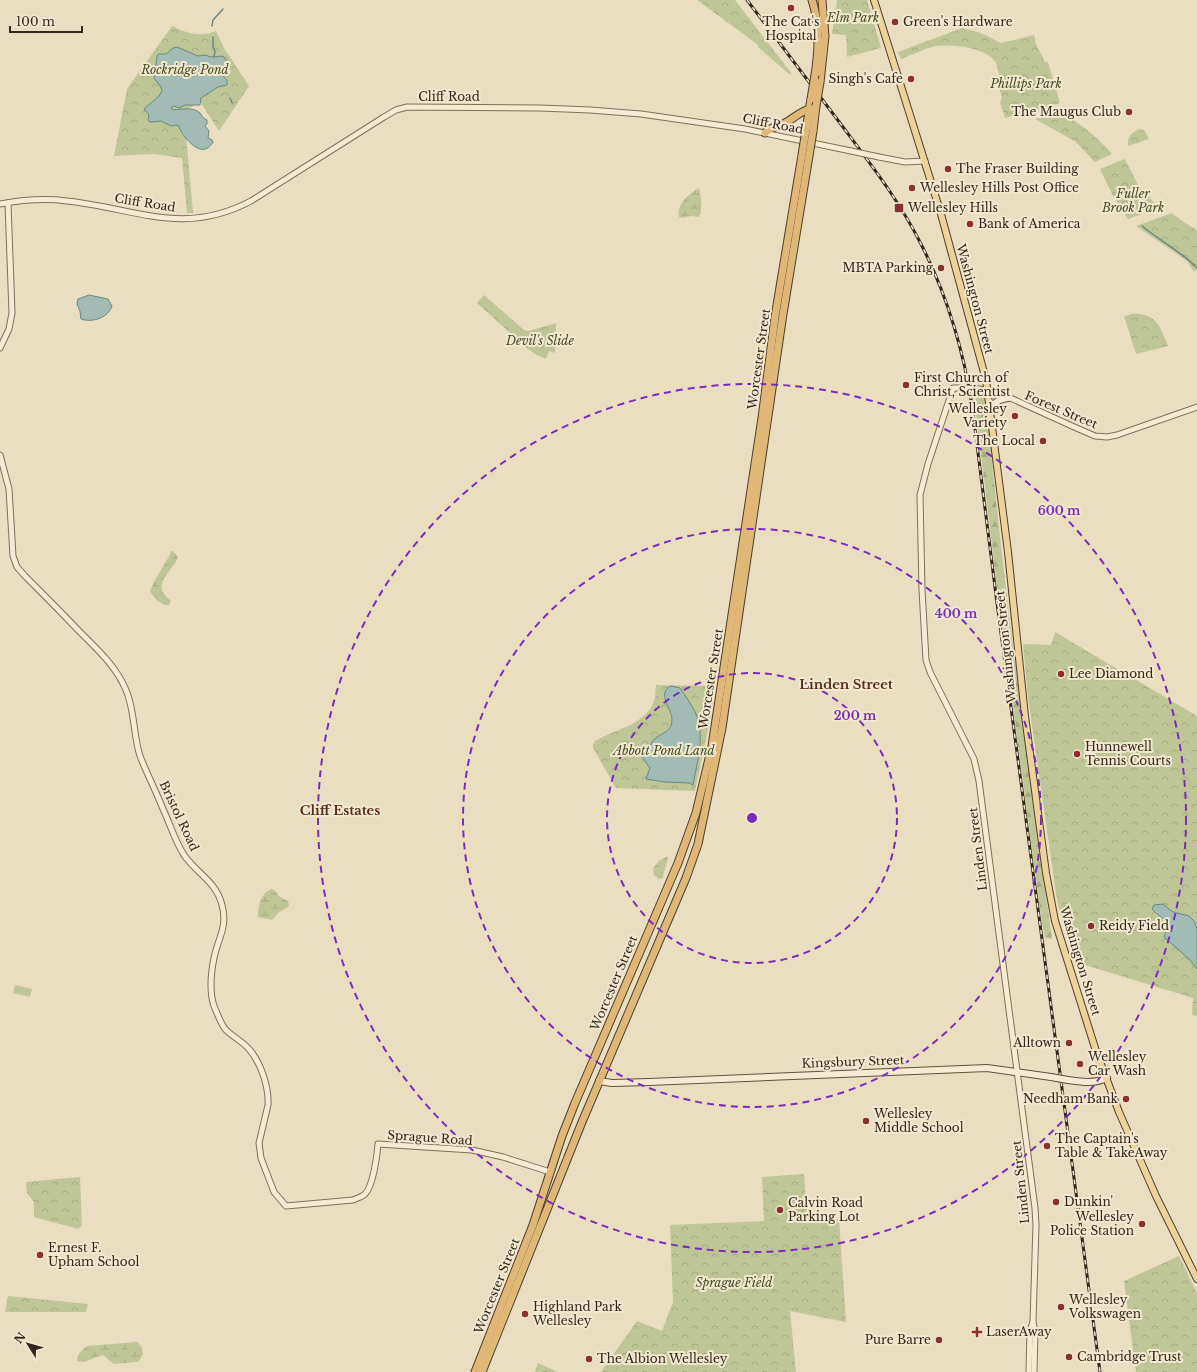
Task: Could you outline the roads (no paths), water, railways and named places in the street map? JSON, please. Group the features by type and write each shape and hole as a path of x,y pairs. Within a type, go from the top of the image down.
{"highway":[{"name":"Worcester Street","path":"809,130 809,109 818,50 816,16 812,0"},
{"name":"Worcester Street","path":"482,1372 569,1153 696,853 717,755 736,640 805,155 820,82 826,36 822,0"},
{"path":"766,133 769,129 782,125 809,109"},
{"name":"Worcester Street","path":"475,1372 533,1225 558,1148 586,1075 678,863 703,787 712,746 762,418 775,317 805,155"},
{"path":"638,954 643,953 646,955 650,962"},
{"path":"558,1148 563,1152 569,1153"}],"main road":[{"name":"Washington Street","path":"874,0 925,161 986,380 994,453 1008,552 1023,705 1049,889 1057,928 1092,1038 1126,1128 1197,1279"},
{"path":"990,411 997,401 1008,398"},
{"name":"Kingsbury Street","path":"599,1081 612,1083 649,1082 986,1068 1087,1083 1096,1082 1107,1078"}],"street":[{"name":"Cliff Road","path":"0,204 35,200 56,200 89,204 165,218 191,219 212,216 231,210 251,201 384,117 396,110 407,108 535,108 596,110 655,116 766,133 905,162 925,161"},
{"path":"0,348 9,329 12,313 8,203"},
{"name":"Forest Street","path":"953,388 995,391 1084,432 1104,437 1117,435 1197,407"},
{"name":"Linden Street","path":"953,388 928,464 920,495 922,590 926,660 930,672 974,759 979,781 1036,1216 1033,1322 1035,1331 1034,1372"},
{"name":"Bristol Road","path":"0,455 9,489 12,550 14,560 23,573 93,645 116,672 125,687 132,708 140,756 177,840 187,858 218,892 224,913 222,934 214,957 211,984 214,1006 225,1030 249,1048 260,1066 269,1099 259,1143 261,1158 274,1192 286,1206 353,1200 363,1196 369,1190 377,1156 378,1144"},
{"name":"Sprague Road","path":"378,1144 472,1150 499,1156 550,1172"},
{"name":"Linden Street","path":"1029,1372 1030,1331 1033,1322"}],"water":[{"name":"Rockridge Pond","path":"177,47 198,56 223,56 226,60 225,70 222,75 227,80 227,85 218,87 201,98 200,105 185,105 179,108 174,106 171,108 173,110 187,109 197,111 207,120 207,124 205,126 209,131 208,138 213,142 209,147 203,149 193,145 180,130 178,125 171,126 161,121 150,122 148,120 149,115 144,109 159,96 162,91 161,87 154,78 157,56 159,54 166,54 173,48"},
{"path":"89,295 108,299 112,306 107,314 95,320 81,319 77,304 78,299"},
{"path":"671,686 680,688 695,712 700,729 700,748 693,785 689,783 665,782 646,779 650,768 639,753 649,746 656,738 668,731 671,726 672,719 665,693"},
{"path":"1163,904 1173,912 1189,916 1194,921 1197,929 1197,969 1189,959 1164,937 1168,922 1152,909 1154,905"}],"waterway":[{"path":"212,26 213,20 223,9"},
{"path":"213,37 213,47 215,51 214,57"},
{"path":"230,98 232,103"},
{"path":"1142,226 1184,256 1197,268"}],"railway":[{"path":"747,0 862,152 903,212 921,244 939,283 959,343 972,405 1100,1372"}],"place":[{"name":"The Cat's Hospital","path":"791,8"},
{"name":"Green's Hardware","path":"895,22"},
{"name":"Singh's Cafe","path":"911,79"},
{"name":"The Maugus Club","path":"1129,112"},
{"name":"The Fraser Building","path":"948,169"},
{"name":"Wellesley Hills Post Office","path":"912,188"},
{"name":"Wellesley Hills","path":"899,208"},
{"name":"Bank of America","path":"970,224"},
{"name":"MBTA Parking","path":"941,268"},
{"name":"First Church of Christ, Scientist","path":"906,385"},
{"name":"Wellesley Variety","path":"1015,416"},
{"name":"The Local","path":"1043,441"},
{"name":"Lee Diamond","path":"1061,674"},
{"name":"Hunnewell Tennis Courts","path":"1077,754"},
{"name":"Reidy Field","path":"1091,926"},
{"name":"Alltown","path":"1069,1043"},
{"name":"Wellesley Car Wash","path":"1080,1064"},
{"name":"Needham Bank","path":"1126,1099"},
{"name":"Wellesley Middle School","path":"866,1121"},
{"name":"The Captain's Table & TakeAway","path":"1047,1146"},
{"name":"Dunkin'","path":"1056,1202"},
{"name":"Calvin Road Parking Lot","path":"780,1210"},
{"name":"Wellesley Police Station","path":"1142,1224"},
{"name":"Ernest F. Upham School","path":"40,1255"},
{"name":"Wellesley Volkswagen","path":"1061,1307"},
{"name":"Highland Park Wellesley","path":"525,1314"},
{"name":"LaserAway","path":"977,1332"},
{"name":"Pure Barre","path":"939,1340"},
{"name":"Cambridge Trust","path":"1069,1357"},
{"name":"The Albion Wellesley","path":"589,1359"}],"district":[{"name":"Linden Street","path":"846,684"},
{"name":"Cliff Estates","path":"340,810"}],"park label":[{"name":"Elm Park","path":"853,18"},
{"name":"Phillips Park","path":"1026,84"},
{"name":"Fuller Brook Park","path":"1133,201"},
{"name":"Devil's Slide","path":"540,341"},
{"name":"Abbott Pond Land","path":"664,751"},
{"name":"Sprague Field","path":"734,1283"}]}
